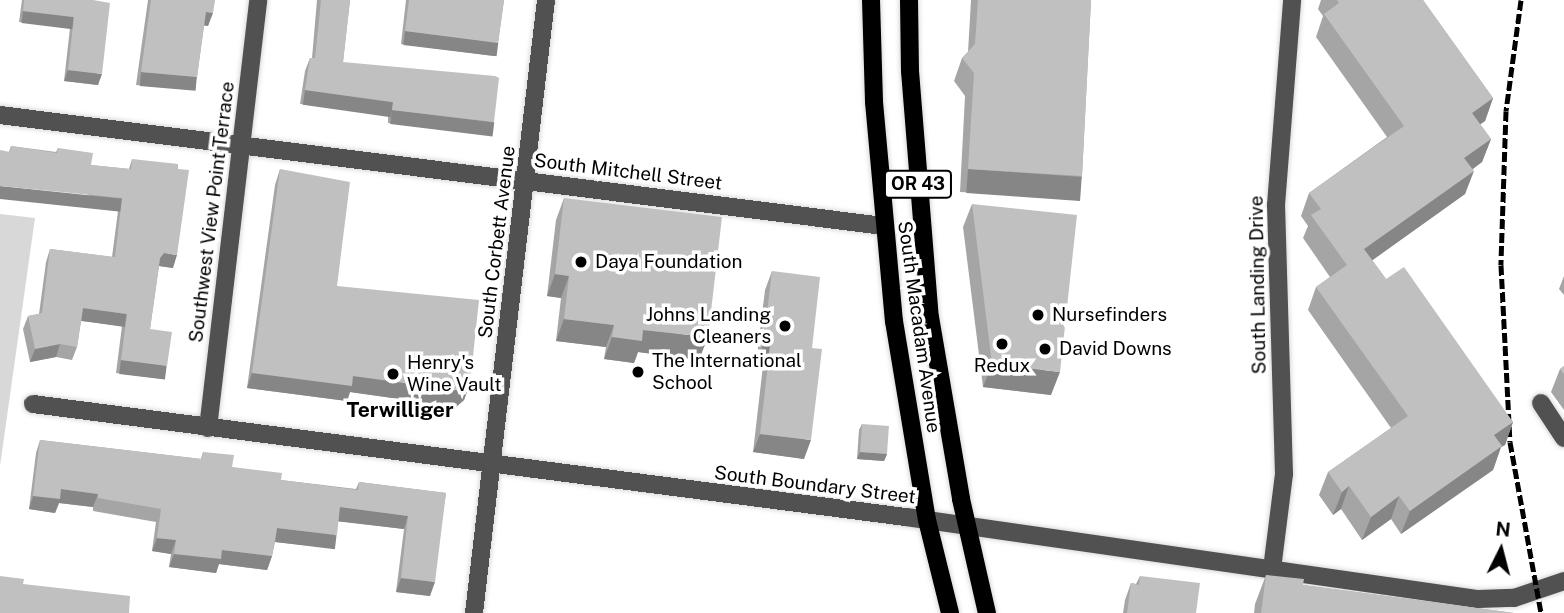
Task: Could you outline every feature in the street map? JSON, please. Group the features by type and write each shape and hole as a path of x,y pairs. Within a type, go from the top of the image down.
{"main road":[{"name":"South Macadam Avenue","path":"872,0 883,226 904,396 927,520 950,613"},
{"path":"902,0 910,51"},
{"name":"South Macadam Avenue","path":"909,0 910,51 930,317 966,526 987,613"}],"street":[{"name":"Southwest View Point Terrace","path":"208,428 258,0"},
{"name":"South Corbett Avenue","path":"474,613 546,0"},
{"name":"South Landing Drive","path":"1272,569 1284,474 1276,205 1283,74 1293,0"},
{"name":"South Mitchell Street","path":"0,115 883,226"},
{"path":"1541,403 1564,438"},
{"name":"South Boundary Street","path":"33,404 927,520 1416,591 1514,598 1564,581"}],"shaded area":[{"path":"0,214 35,218 0,466"}],"building":[{"path":"24,0 93,0 110,3 102,74 68,70 74,17 23,11"},
{"path":"151,0 215,0 213,13 206,12 197,77 141,72"},
{"path":"321,0 350,0 343,62 499,78 494,122 392,110 393,102 305,90 310,58 315,58"},
{"path":"409,0 504,0 498,43 405,31"},
{"path":"978,0 1091,0 1082,176 968,169 974,73 962,58 975,44"},
{"path":"1337,0 1423,0 1493,98 1472,113 1491,139 1464,158 1474,171 1364,249 1386,279 1404,267 1513,422 1494,435 1502,446 1410,511 1399,496 1371,517 1349,486 1342,492 1328,472 1408,416 1316,287 1347,265 1311,215 1321,209 1309,193 1404,126 1324,14 1339,3"},
{"path":"11,146 57,153 58,148 93,153 91,165 131,169 132,159 178,164 178,169 189,170 177,255 164,253 160,258 150,329 172,332 167,366 121,360 127,314 83,308 77,347 60,344 35,349 28,316 42,313 50,249 115,257 122,198 0,186 0,150 10,152"},
{"path":"280,169 350,182 337,286 479,300 470,384 462,391 353,376 352,386 252,373"},
{"path":"564,198 722,217 708,337 643,330 642,341 612,337 614,325 564,319 569,276 555,274"},
{"path":"972,204 1077,215 1060,372 992,364"},
{"path":"772,271 820,277 812,348 822,349 811,440 760,434 771,338 764,337"},
{"path":"862,424 889,426 887,454 860,452"},
{"path":"40,440 202,459 203,452 234,455 232,467 282,473 281,480 358,490 359,482 446,493 435,582 401,578 408,516 340,507 337,535 277,528 272,556 222,550 221,559 174,554 176,540 157,538 161,509 98,498 98,494 61,489 60,499 33,496"},
{"path":"1266,575 1304,579 1303,585 1514,613 1261,613"},
{"path":"0,576 24,579 23,584 130,596 129,613 0,613"},
{"path":"1140,576 1200,583 1196,613 1127,613 1131,583 1139,585"}],"railway":[{"path":"1521,0 1506,111 1501,265 1510,442 1541,613"}],"place":[{"name":"Daya Foundation","path":"581,262"},
{"name":"Nursefinders","path":"1038,315"},
{"name":"Johns Landing Cleaners","path":"785,326"},
{"name":"Redux","path":"1002,344"},
{"name":"David Downs","path":"1045,349"},
{"name":"The International School","path":"638,372"},
{"name":"Henry's Wine Vault","path":"393,374"}],"district":[{"name":"Terwilliger","path":"400,410"}]}
